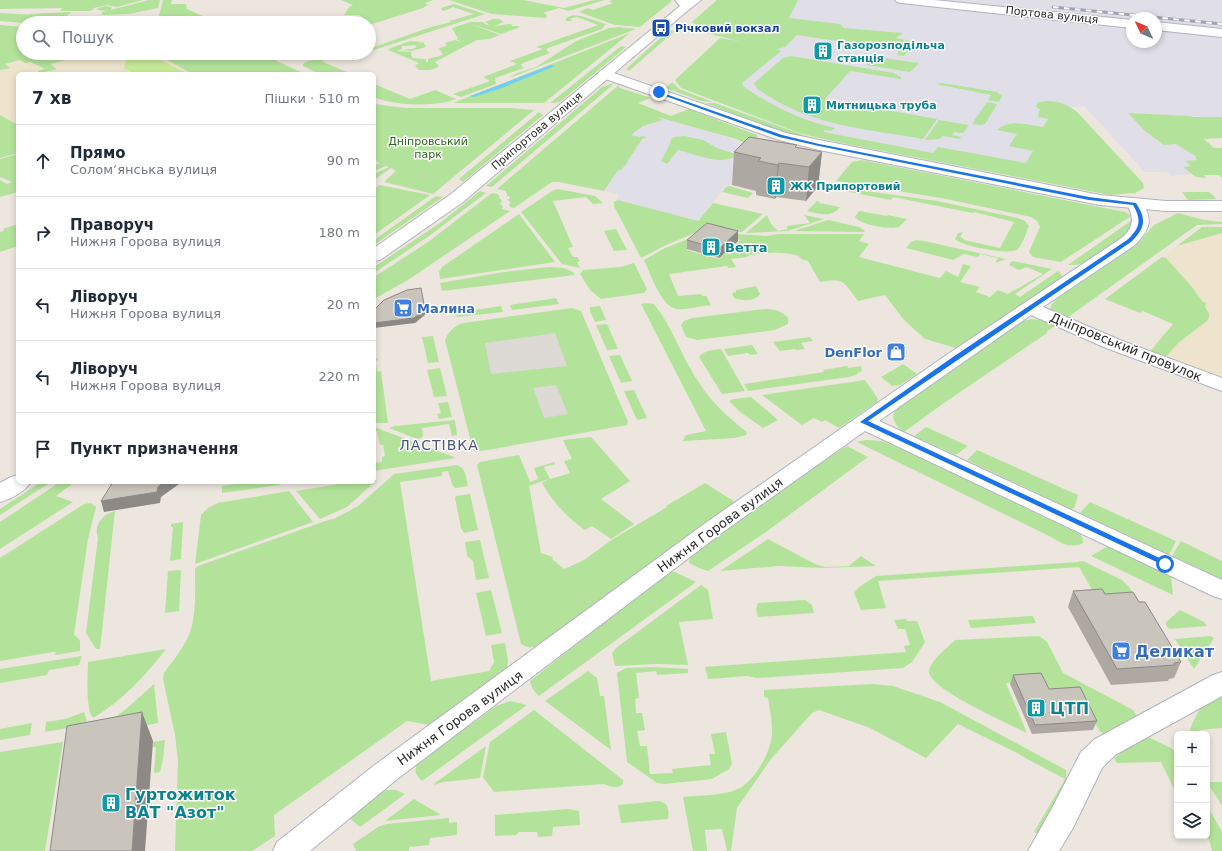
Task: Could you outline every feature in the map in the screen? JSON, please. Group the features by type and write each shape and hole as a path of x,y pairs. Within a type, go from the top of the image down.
{"main road":[{"name":"Припортова вулиця","path":"376,255 457,198 606,74 688,2"},
{"path":"606,74 781,136 848,151 1089,198 1135,204 1222,206"},
{"path":"0,494 16,484"}],"street":[{"name":"Портова вулиця","path":"901,0 1126,23"},
{"path":"1162,27 1222,33"},
{"name":"Нижня Горова вулиця","path":"288,851 380,776 654,572 952,360 1031,308 1135,235 1142,223 1140,214 1135,204"},
{"name":"Дніпровський провулок","path":"1031,308 1112,344 1222,385"},
{"path":"864,422 1222,590"},
{"path":"1043,851 1067,809 1091,760 1096,754 1125,736 1222,682"}],"shaded area":[{"path":"798,0 1222,0 1222,118 1129,113 1145,131 1164,145 1176,144 1195,156 1198,160 1191,166 1183,167 1192,174 1171,176 1166,172 1145,172 1084,106 1070,107 1092,188 803,133 682,87 734,36 788,18"},
{"path":"26,60 180,60 204,72 16,72 16,150 0,155 0,67"},
{"path":"649,115 723,136 747,145 766,149 731,185 725,187 698,221 625,203 617,200 619,194 564,182 558,179 559,174 605,119"},
{"path":"1202,227 1222,227 1222,379 1148,353 1173,324 1143,311 1140,313 1105,299"},
{"path":"555,333 567,366 491,374 485,343"},
{"path":"556,385 568,414 544,418 533,388"}],"green space":[{"path":"0,0 143,0 117,7 107,5 94,8 90,11 60,11 62,8 0,9"},
{"path":"149,0 160,0 158,8 129,14 102,15 102,12 107,11 97,10 98,8 106,6 112,7 111,10"},
{"path":"163,0 172,0 171,4 186,4 187,9 202,16 159,16"},
{"path":"341,0 433,0 425,3 428,5 423,8 376,23 376,16 344,15 349,7 353,5"},
{"path":"449,0 523,0 564,8 594,0 605,0 568,11 559,8 543,13 547,15 546,18 492,14"},
{"path":"717,0 798,0 789,18 840,24 844,28 903,33 896,38 915,42 904,56 897,55 899,51 871,44 870,46 873,47 870,50 861,49 864,45 797,35 785,47 777,49 781,51 742,83 744,87 787,112 822,125 835,128 831,131 825,130 823,132 933,153 938,147 1026,163 1033,151 1009,146 1017,134 997,130 1002,126 1013,123 1043,127 1048,119 1038,117 1039,111 1041,110 1036,107 1037,103 1048,101 1059,102 1074,109 1078,113 1143,183 1144,188 1135,193 1110,195 842,143 802,134 681,88 675,80 720,38 739,41 706,33 692,22"},
{"path":"609,1 672,1 640,27 615,25 579,12 588,8 593,10 613,3"},
{"path":"454,4 485,14 376,49 376,46 474,14 453,7 444,11 441,8"},
{"path":"0,13 37,15 28,14 71,13 67,15 68,16 16,16 16,22 0,21"},
{"path":"573,15 606,24 602,29 548,48 546,50 550,53 523,63 521,65 524,68 495,78 496,84 461,97 453,94 490,81 483,77 517,64 510,61 543,49 536,47 598,25 577,17 570,19 572,21 566,21 566,18"},
{"path":"493,19 499,19 504,22 494,26 511,24 512,26 519,26 518,28 501,34 468,23 500,35 489,39 477,40 435,62 439,66 430,70 419,70 415,66 419,63 388,50 410,41 422,42 416,45 423,42 426,47 412,51 400,50 413,49 417,47 415,45 402,46 402,49 397,51 411,52 412,58 426,59 426,62 428,62 428,59 443,55 439,48 447,46 445,43 455,40 462,42 456,39 458,39 452,28 470,22 483,22 491,26 485,22"},
{"path":"0,25 16,26 16,60 20,60 5,64 10,68 0,70"},
{"path":"619,27 636,29 507,79 517,73 536,67 576,41 609,28"},
{"path":"669,30 675,31 629,71 626,69"},
{"path":"630,33 544,103 453,103"},
{"path":"621,46 626,47 560,102 550,103"},
{"path":"791,56 894,73 901,77 901,79 850,71 825,99 937,119 923,139 844,126 806,115 787,107 760,91 756,88 754,83 783,58"},
{"path":"864,57 876,57 919,63 910,72 867,65 861,62 861,59"},
{"path":"20,60 65,60 50,64 57,69 45,72 37,71 45,69 31,62 25,63"},
{"path":"126,60 160,60 184,72 132,72 124,68"},
{"path":"167,60 274,60 301,72 189,72"},
{"path":"312,60 324,60 321,61 346,72 316,72 303,66 306,62"},
{"path":"672,82 679,89 713,102 701,101 666,88"},
{"path":"615,83 492,187 486,186 602,87"},
{"path":"942,83 997,92 1002,96 999,102 988,100 991,95 936,84"},
{"path":"620,84 618,87 620,88 651,98 638,103 671,116 689,109 757,135 758,140 747,144 736,139 657,117 663,120 643,126 631,135 647,137 642,139 628,162 621,170 618,170 604,191 571,183 603,191 559,182 552,182 514,208 510,207 509,204 511,203 507,199 510,199 509,196 507,196 506,191 497,189"},
{"path":"376,85 410,99 435,90 456,99 448,102 427,104 404,104 376,98"},
{"path":"987,102 997,104 985,124 972,124"},
{"path":"705,103 715,103 817,140 777,130"},
{"name":"Дніпровський парк","path":"376,104 405,108 511,108 534,110 433,194 384,182 396,171 391,168 376,179 376,173 389,167 386,166 376,170 376,165 380,163 376,161"},
{"path":"539,112 543,115 463,182 459,179"},
{"path":"1128,113 1192,117 1222,117 1222,138 1204,139 1214,148 1222,148 1222,178 1219,175 1204,175 1206,178 1196,177 1183,167 1191,166 1185,161 1197,160 1195,156 1176,144 1164,145 1145,131"},
{"path":"0,115 16,124 16,154 0,158"},
{"path":"939,120 969,125 963,133 954,132 952,135 961,137 960,139 943,136 939,139 925,140"},
{"path":"684,136 703,140 717,148 738,155 724,160 717,160 678,150 667,164 661,161 671,139"},
{"path":"16,155 16,193 0,197 0,180 7,184 12,182 0,177 0,159"},
{"path":"862,160 1125,212 1131,216 1061,262 1033,257 1029,252 1040,227 1037,221 1031,217 941,198 836,181 852,162"},
{"path":"379,185 430,195 376,234 376,187"},
{"path":"730,186 753,193 748,198 722,192 726,187"},
{"path":"831,186 937,201 1018,218 1025,221 1029,226 1020,247 1014,251 997,251 976,247 959,242 955,239 958,233 963,232 960,237 964,240 1000,248 1014,222 974,212 893,197 891,200 828,188"},
{"path":"558,189 595,196 603,203 593,204 586,197 553,201 573,247 568,248 573,257 577,257 580,261 577,262 580,268 562,264 521,212 552,191"},
{"path":"480,191 486,193 429,236 376,272 376,266 440,223"},
{"path":"1182,192 1209,192 1217,199 1188,200"},
{"path":"492,193 498,194 500,198 498,199 501,199 502,202 500,203 503,207 502,209 510,211 408,280 376,298 376,276 428,242"},
{"path":"436,196 443,197 376,244 376,239"},
{"path":"618,200 698,221 713,203 763,214 742,232 697,232 666,245 641,258 614,206 614,202"},
{"path":"817,201 820,202 819,203 840,207 833,213 829,214 807,211"},
{"path":"859,211 907,219 899,227 895,228 876,226 858,220 855,217"},
{"path":"1178,213 1204,220 1222,222 1222,224 1197,225 1064,320 1050,310 1052,304 1058,298 1138,243 1154,225"},
{"path":"519,214 555,262 440,279 439,272 442,267"},
{"path":"767,215 771,224 778,231 788,229 786,226 810,223 804,215 824,219 788,231 746,233"},
{"path":"828,220 859,227 865,232 794,231"},
{"path":"1132,220 1131,226 1127,232 1105,251 1084,263 1078,265 1068,265"},
{"path":"16,225 16,247 0,252 0,232 4,231 3,229"},
{"path":"1202,227 1222,227 1222,233 1177,246"},
{"path":"616,229 627,250 614,251 604,231"},
{"path":"736,234 766,236 779,234 864,234 859,241 869,244 859,257 940,278 946,271 958,277 963,264 971,266 960,282 980,287 976,292 990,297 998,290 1008,294 1043,274 1027,267 1019,270 1009,265 1012,261 1052,269 1015,294 1020,297 1058,271 1063,278 956,348 925,339 904,320 885,295 858,301 843,282 834,280 820,282 808,261 801,259 799,256 787,253 749,255 747,257 731,259 736,267 728,268 727,266 669,274 678,296 701,294 702,296 706,296 711,305 680,309 671,307 661,296 644,260 665,248 693,237 687,244 687,250 719,259 740,240 729,236"},
{"path":"916,240 1006,259 995,263 998,258 980,254 978,257 964,254 953,260 906,248 911,242"},
{"path":"1162,257 1166,258 1192,287 1202,301 1206,303 1205,307 1209,316 1207,321 1178,343 1166,357 1149,353 1173,324 1143,311 1140,313 1105,299"},
{"path":"634,263 647,289 644,293 601,299 590,290 580,274 583,270 621,267"},
{"path":"548,267 567,269 575,275 442,291 440,283 504,272"},
{"path":"756,286 760,294 758,297 752,300 741,300 734,298 732,293 736,292 736,290"},
{"path":"556,298 559,304 512,310 510,305"},
{"path":"641,304 654,304 661,314 688,364 710,398 721,410 747,432 746,435 735,438 683,441 686,435 706,431"},
{"path":"501,306 503,312 457,317 456,313"},
{"path":"600,306 606,320 595,322 590,311 590,307"},
{"path":"572,308 581,311 628,422 627,425 476,452 473,450 445,340 448,334 454,328 463,323"},
{"path":"764,309 783,313 788,318 788,324 775,330 697,340 686,337 681,325 684,321 692,318"},
{"path":"1031,319 1049,321 1057,325 904,432 898,427 893,416 903,403 1020,322"},
{"path":"607,324 618,349 607,350 596,325"},
{"path":"433,336 439,362 428,363 422,337"},
{"path":"810,337 813,341 801,343 805,349 780,351 773,342"},
{"path":"752,345 758,354 750,355 748,353 728,356 724,349"},
{"path":"721,349 745,391 722,394 699,357 706,352"},
{"path":"620,355 632,381 621,383 609,356"},
{"path":"376,361 377,372 381,371 388,423 377,423"},
{"path":"903,364 917,374 900,385 892,386 881,377"},
{"path":"847,366 848,368 861,366 862,371 849,377 748,391 744,384 824,372 823,370"},
{"path":"440,368 447,396 434,397 427,370"},
{"path":"865,380 878,399 877,402 839,428 825,420 822,422 814,418 802,425 762,395"},
{"path":"634,390 647,418 637,420 624,391"},
{"path":"751,397 778,420 763,428 740,412 729,401 733,399"},
{"path":"448,402 452,417 439,419 437,414 441,413 438,403"},
{"path":"455,420 457,435 452,436 449,424 422,428 423,436 417,439 389,428 395,426"},
{"path":"926,427 968,446 956,455 914,436"},
{"path":"376,428 455,458 376,471 376,463 382,462 382,457 385,456 383,445 380,445"},
{"path":"591,437 630,481 601,499 634,524 611,539 592,526 585,530 566,515 551,497 542,483 549,479 529,486 541,553 553,557 552,559 564,569 584,560 613,539 705,483 735,502 545,642 536,646 527,647 521,644 477,465 480,462 519,455 530,482 538,479 534,468 554,462 555,464 544,467 550,479 570,473 564,461 572,459 563,440"},
{"path":"866,440 882,441 894,446 1080,534 1083,539 1083,543 1079,545 1070,545 1062,543 857,442"},
{"path":"847,446 868,457 766,532 708,571 689,563 691,553"},
{"path":"977,450 1078,495 1075,506 1072,510 967,460"},
{"path":"457,465 464,471 468,486 455,488 452,484 448,471 442,472 442,476 400,482 431,681 489,671 494,662 491,645 505,643 508,660 507,670 430,725 407,721 274,815 275,836 252,851 175,851 178,761 175,735 163,679 164,673 183,647 191,629 195,604 195,569 198,566 334,519 358,506 394,474"},
{"path":"38,484 48,484 0,515 0,509"},
{"path":"57,484 72,484 56,496 73,502 0,549 0,522"},
{"path":"236,484 279,484 222,493 222,486"},
{"path":"340,484 373,484 347,507 320,519 296,491"},
{"path":"289,491 313,522 195,564 201,515 208,508 218,503"},
{"path":"470,494 478,530 464,533 461,528 455,498 456,496"},
{"path":"1090,502 1176,541 1169,555 1080,513"},
{"path":"91,503 96,507 88,539 74,634 80,641 80,651 55,655 56,652 53,652 0,661 0,558 84,504"},
{"path":"115,511 100,649 96,649 86,633 98,538 97,529 103,517"},
{"path":"183,522 181,559 170,561 173,527 171,527 171,524"},
{"path":"768,539 815,564 825,567 849,566 861,556 876,566 824,568 778,566 720,571"},
{"path":"480,540 489,578 476,580 473,561 467,556 465,542"},
{"path":"1181,541 1222,561 1222,580 1172,556"},
{"path":"1108,546 1171,576 1173,595 1091,556"},
{"path":"1083,561 1122,580 1129,587 1140,604 1102,607 1079,567 878,581 886,608 861,610 854,593 859,587 876,576"},
{"path":"181,570 179,611 165,613 168,571"},
{"path":"668,572 675,572 696,582 539,696 536,693 532,688 530,681"},
{"path":"701,585 708,590 713,619 679,622 688,665 658,664 615,666 612,653 616,648"},
{"path":"491,590 502,633 486,636 476,593"},
{"path":"805,600 812,605 814,613 758,617 756,609 758,603"},
{"path":"1180,610 1204,622 1207,626 1169,629 1165,623"},
{"path":"1033,616 1036,623 971,628 968,620"},
{"path":"906,619 907,621 917,621 925,642 912,662 903,668 757,678 747,676 708,679 705,667 906,652 904,646 910,645 905,629 898,629 894,620"},
{"path":"1039,636 1047,642 1063,673 1133,710 1137,716 1109,735 1104,734 1095,723 1049,695 1041,679 1006,683 1027,733 954,696 931,678 929,670 931,666 937,657 955,640"},
{"path":"1211,636 1214,638 1194,669 1175,639"},
{"path":"166,649 133,687 104,711 93,718 90,714 88,699 88,662"},
{"path":"82,656 79,665 49,670 47,675 0,683 0,669"},
{"path":"654,667 688,669 688,673 657,675 656,671 636,673 639,698 635,699 636,713 642,713 645,730 637,731 640,746 647,746 650,774 673,773 672,769 711,765 709,754 715,754 711,734 726,732 732,763 729,769 712,779 664,784 657,783 627,762 617,673 626,668"},
{"path":"588,671 597,678 600,696 604,696 611,750 545,701"},
{"path":"154,684 158,723 87,738 126,709"},
{"path":"873,684 893,686 940,702 1066,770 1067,790 1041,836 1034,832 1065,779 1019,754 958,724 926,758 870,728 819,710 812,713 771,759 737,808 731,851 727,851 722,829 705,830 707,851 693,851 683,797 730,792 743,786 755,774 761,766 769,748 772,732 768,698 764,697 764,690"},
{"path":"1222,694 1222,728 1190,731 1203,703"},
{"path":"510,701 527,705 422,781 418,777 416,774 417,764 496,706"},
{"path":"534,710 623,780 623,784 616,787 604,784 494,792 483,777 490,742"},
{"path":"84,712 87,721 68,728 45,732 46,722 65,719"},
{"path":"32,723 30,735 0,740 0,729"},
{"path":"1146,736 1171,748 1174,750 1174,789 1161,762 1117,763 1114,758"},
{"path":"165,740 160,772 154,773 156,747 153,747 153,742"},
{"path":"63,742 45,851 0,851 0,752"},
{"path":"486,746 480,778 443,782 434,785 435,783"},
{"path":"1210,782 1222,782 1222,806 1210,787"},
{"path":"396,790 405,794 360,827 348,817 381,791"},
{"path":"414,799 441,815 385,821"},
{"path":"659,801 667,805 668,819 621,823 618,805"},
{"path":"568,809 579,811 580,825 553,827 552,836 538,837 537,832 519,832 516,835 495,836 495,815"},
{"path":"1210,810 1222,832 1222,851 1212,851 1209,839"},
{"path":"449,818 449,823 457,822 457,835 430,838 429,845 409,847 409,851 356,851 353,844 378,827 386,824"}],"building":[{"path":"749,137 797,145 795,147 822,152 809,167 779,163 778,165 758,161 761,158 734,152"},
{"path":"707,223 738,231 719,249 687,240"},
{"name":"Малина","path":"421,288 425,309 414,318 376,323 376,308 384,300 407,290"},
{"path":"112,484 162,484 158,487 157,492 101,501"},
{"path":"1102,589 1105,594 1133,592 1139,602 1145,602 1181,662 1174,663 1175,665 1117,669 1073,591"},
{"path":"1041,673 1049,689 1080,687 1097,721 1035,725 1013,675"},
{"name":"Гуртожиток ВАТ \"Азот\"","path":"142,712 132,851 50,851 67,726"}],"waterway":[{"path":"472,96 500,87 553,66"}],"railway":[{"path":"1053,7 1222,24"}],"place":[{"name":"Річковий вокзал","path":"661,28"},
{"name":"Газорозподільча станція","path":"823,51"},
{"name":"Митницька труба","path":"812,105"},
{"name":"ЖК Припортовий","path":"776,186"},
{"name":"Ветта","path":"711,247"},
{"name":"Малина","path":"403,308"},
{"name":"DenFlor","path":"896,352"},
{"name":"Деликат","path":"1121,651"},
{"name":"ЦТП","path":"1036,708"},
{"name":"Гуртожиток ВАТ \"Азот\"","path":"111,803"}],"district":[{"name":"ЛАСТІВКА","path":"439,445"}],"route":[{"path":"659,92 781,136 819,145 1089,198 1135,204 1142,218 1142,223 1135,235 1129,241 952,360 864,422 1165,564"}]}
